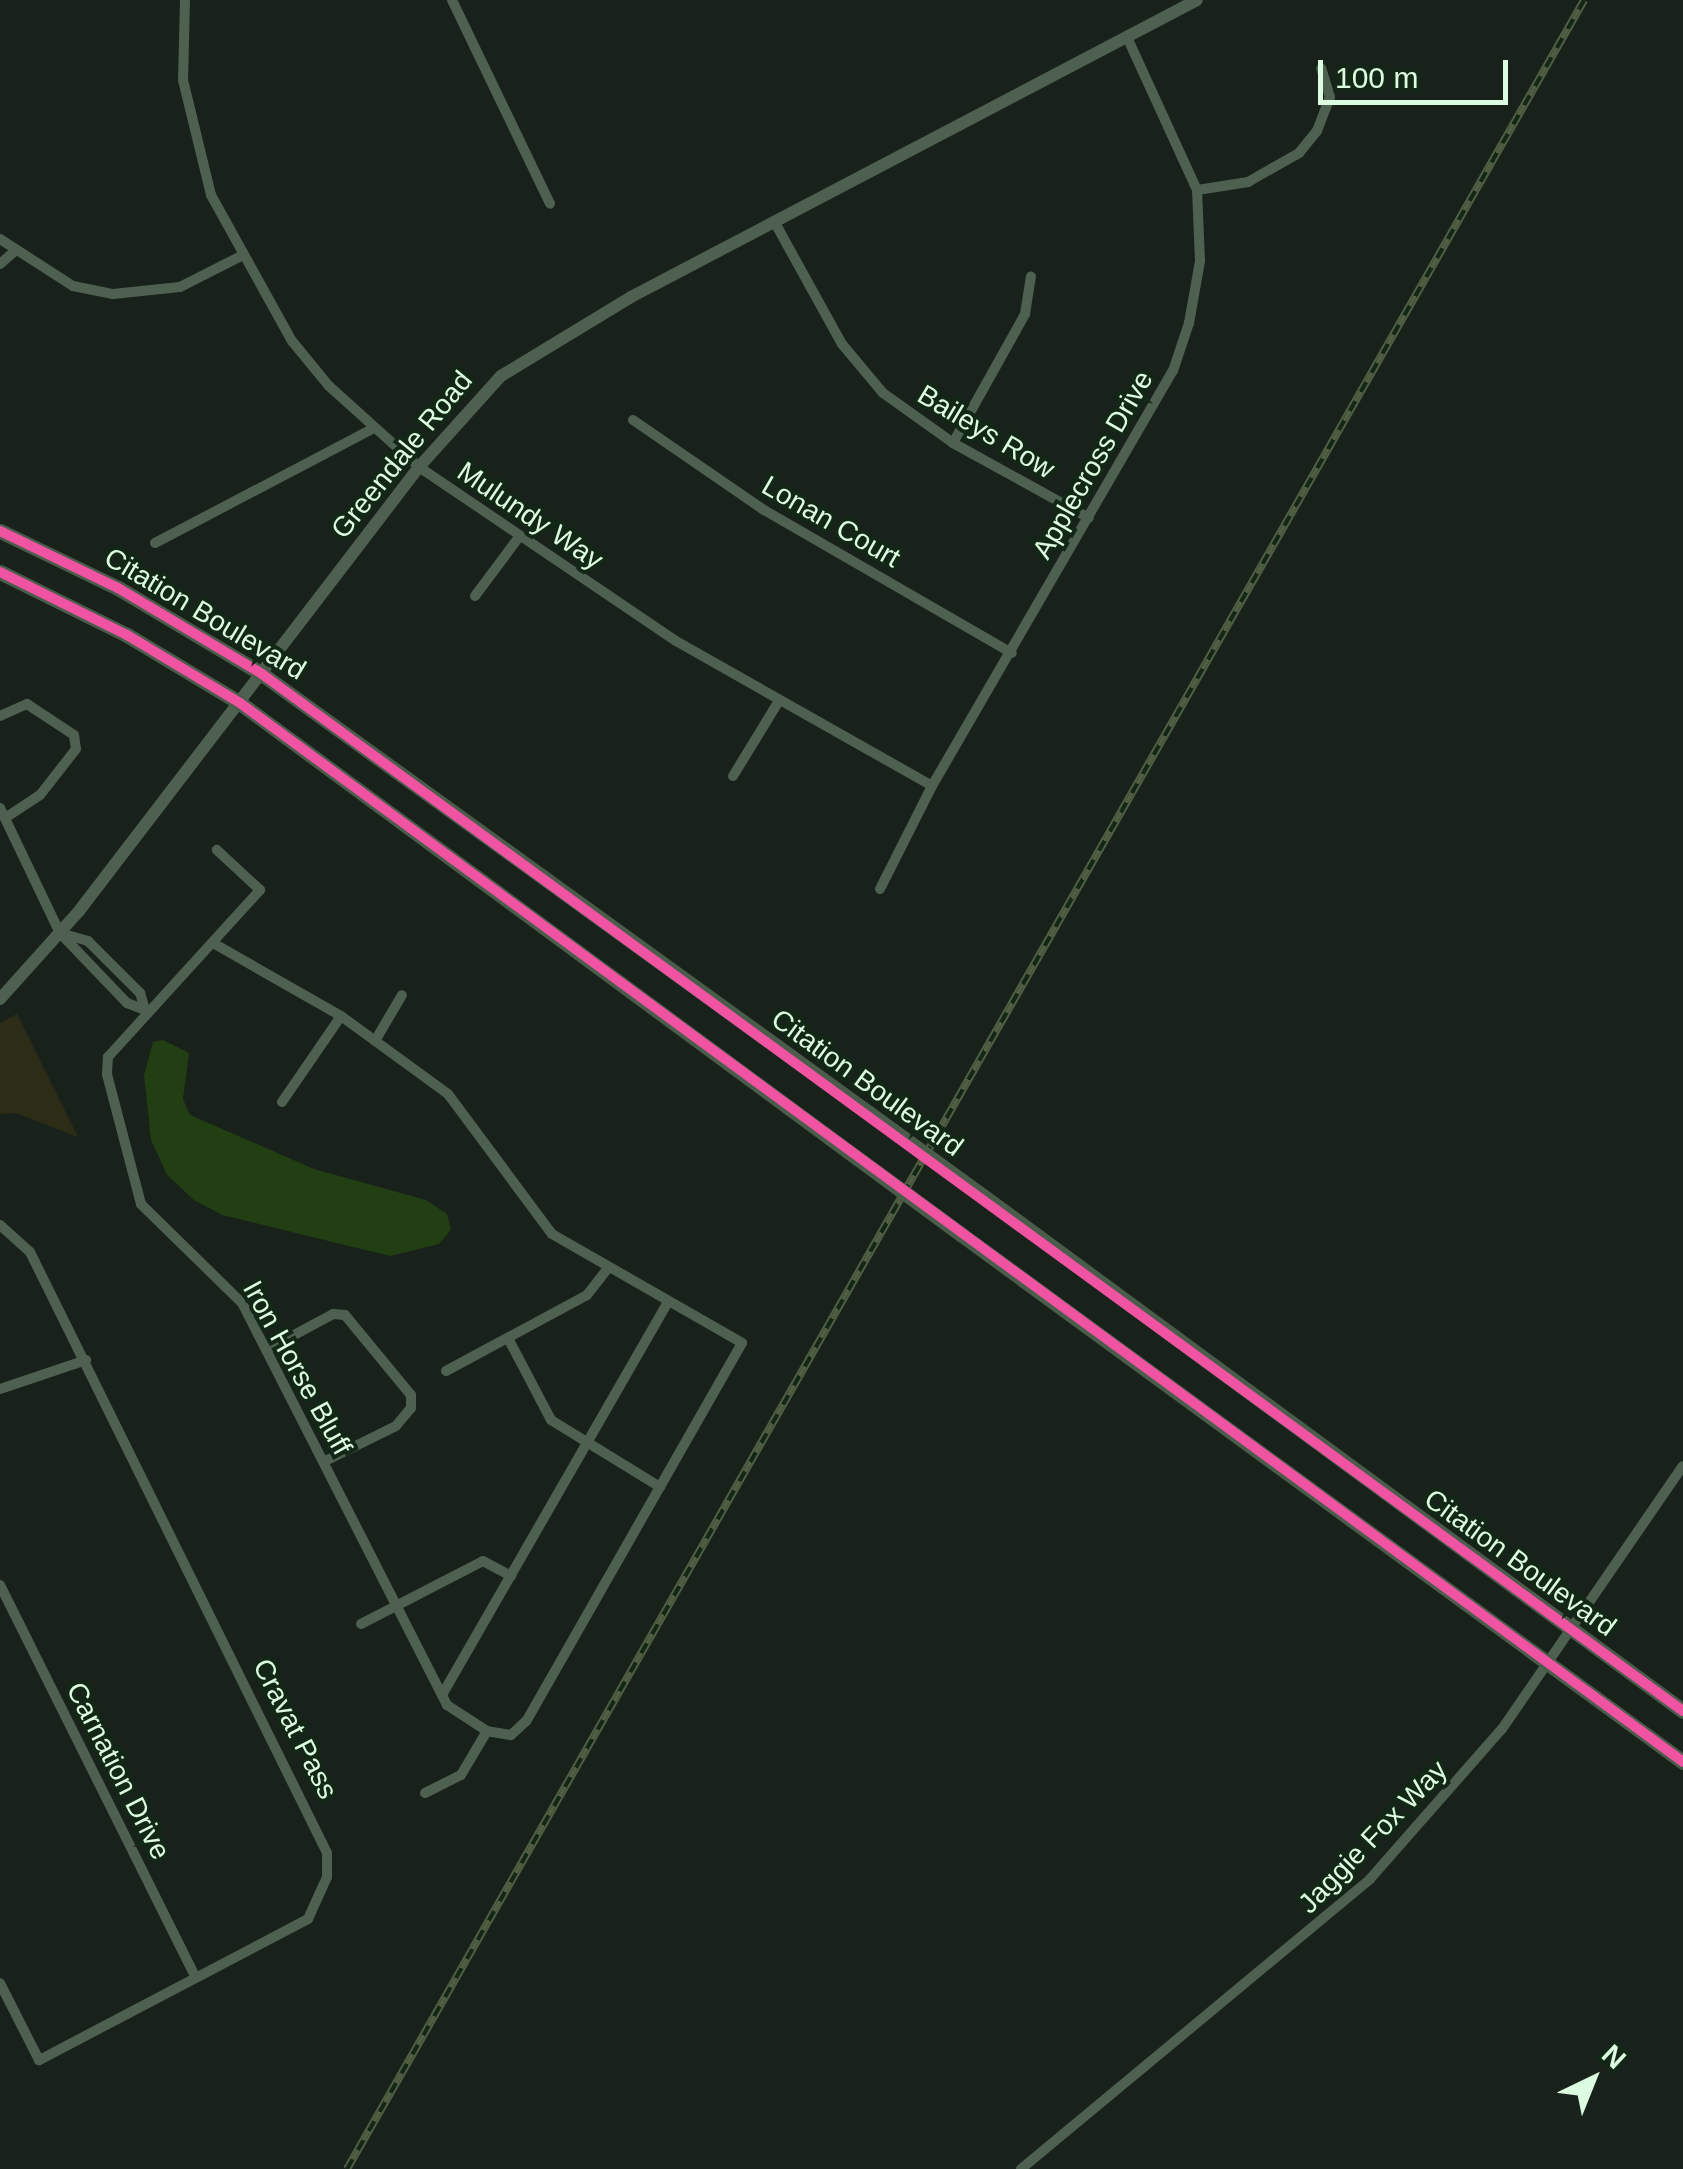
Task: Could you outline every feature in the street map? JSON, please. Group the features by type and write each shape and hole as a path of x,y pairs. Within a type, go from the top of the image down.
{"main road":[{"name":"Citation Boulevard","path":"0,531 118,588 262,674 984,1196 1683,1711"},
{"name":"Citation Boulevard","path":"0,572 127,635 240,703 1683,1762"}],"street":[{"name":"Mulundy Way","path":"186,0 183,80 195,144 241,256 309,365 372,428 518,536 779,700 932,786"},
{"path":"452,0 550,204"},
{"name":"Greendale Road","path":"0,1000 60,933 420,467 476,399 520,362 774,221 1198,0"},
{"name":"Applecross Drive","path":"880,889 932,786 1012,654 1178,355 1200,261 1197,190 1126,37"},
{"path":"1197,190 1248,182 1299,153 1317,131 1330,96 1321,68"},
{"name":"Baileys Row","path":"774,221 862,372 905,412 953,443 1089,518"},
{"path":"0,239 73,286 113,294 180,287 241,256"},
{"path":"0,264 15,251"},
{"path":"953,443 1025,314 1031,276"},
{"name":"Lonan Court","path":"634,420 764,510 1012,654"},
{"path":"155,543 372,428"},
{"path":"475,596 518,536"},
{"path":"732,776 779,700"},
{"path":"0,716 27,704 74,736 76,749 40,796 2,813 60,933 127,1003 144,1010"},
{"name":"Iron Horse Bluff","path":"217,850 260,890 115,1043 107,1074 141,1204 228,1285 266,1350 442,1695"},
{"path":"213,942 340,1016 448,1094 552,1234 742,1344 526,1720 511,1735 487,1730 442,1695 668,1302"},
{"path":"375,1041 402,995"},
{"path":"282,1102 340,1016"},
{"name":"Cravat Pass","path":"0,1225 30,1252 327,1854 327,1878 308,1919 39,2060 0,1983"},
{"path":"446,1371 587,1295 608,1268"},
{"path":"266,1350 333,1314 346,1315 411,1396 412,1408 396,1426 323,1462"},
{"path":"509,1340 550,1420 660,1486"},
{"path":"0,1390 86,1360"},
{"name":"Jaggie Fox Way","path":"1021,2169 1370,1879 1470,1769 1550,1665 1683,1466"},
{"path":"361,1624 483,1561 511,1576"},
{"name":"Carnation Drive","path":"0,1584 196,1978"},
{"path":"425,1793 461,1774 487,1730"}],"shaded area":[{"path":"17,1014 78,1137 16,1113 0,1114 0,1023"},
{"path":"163,1040 189,1053 183,1099 190,1115 314,1169 426,1200 447,1214 451,1230 439,1244 390,1256 222,1215 194,1200 167,1175 151,1140 144,1075 153,1042"}],"railway":[{"path":"347,2169 1584,0"}],"cycle path":[{"path":"0,531 118,588 262,674 1683,1711"},
{"path":"0,572 127,635 240,703 1683,1762"}]}
